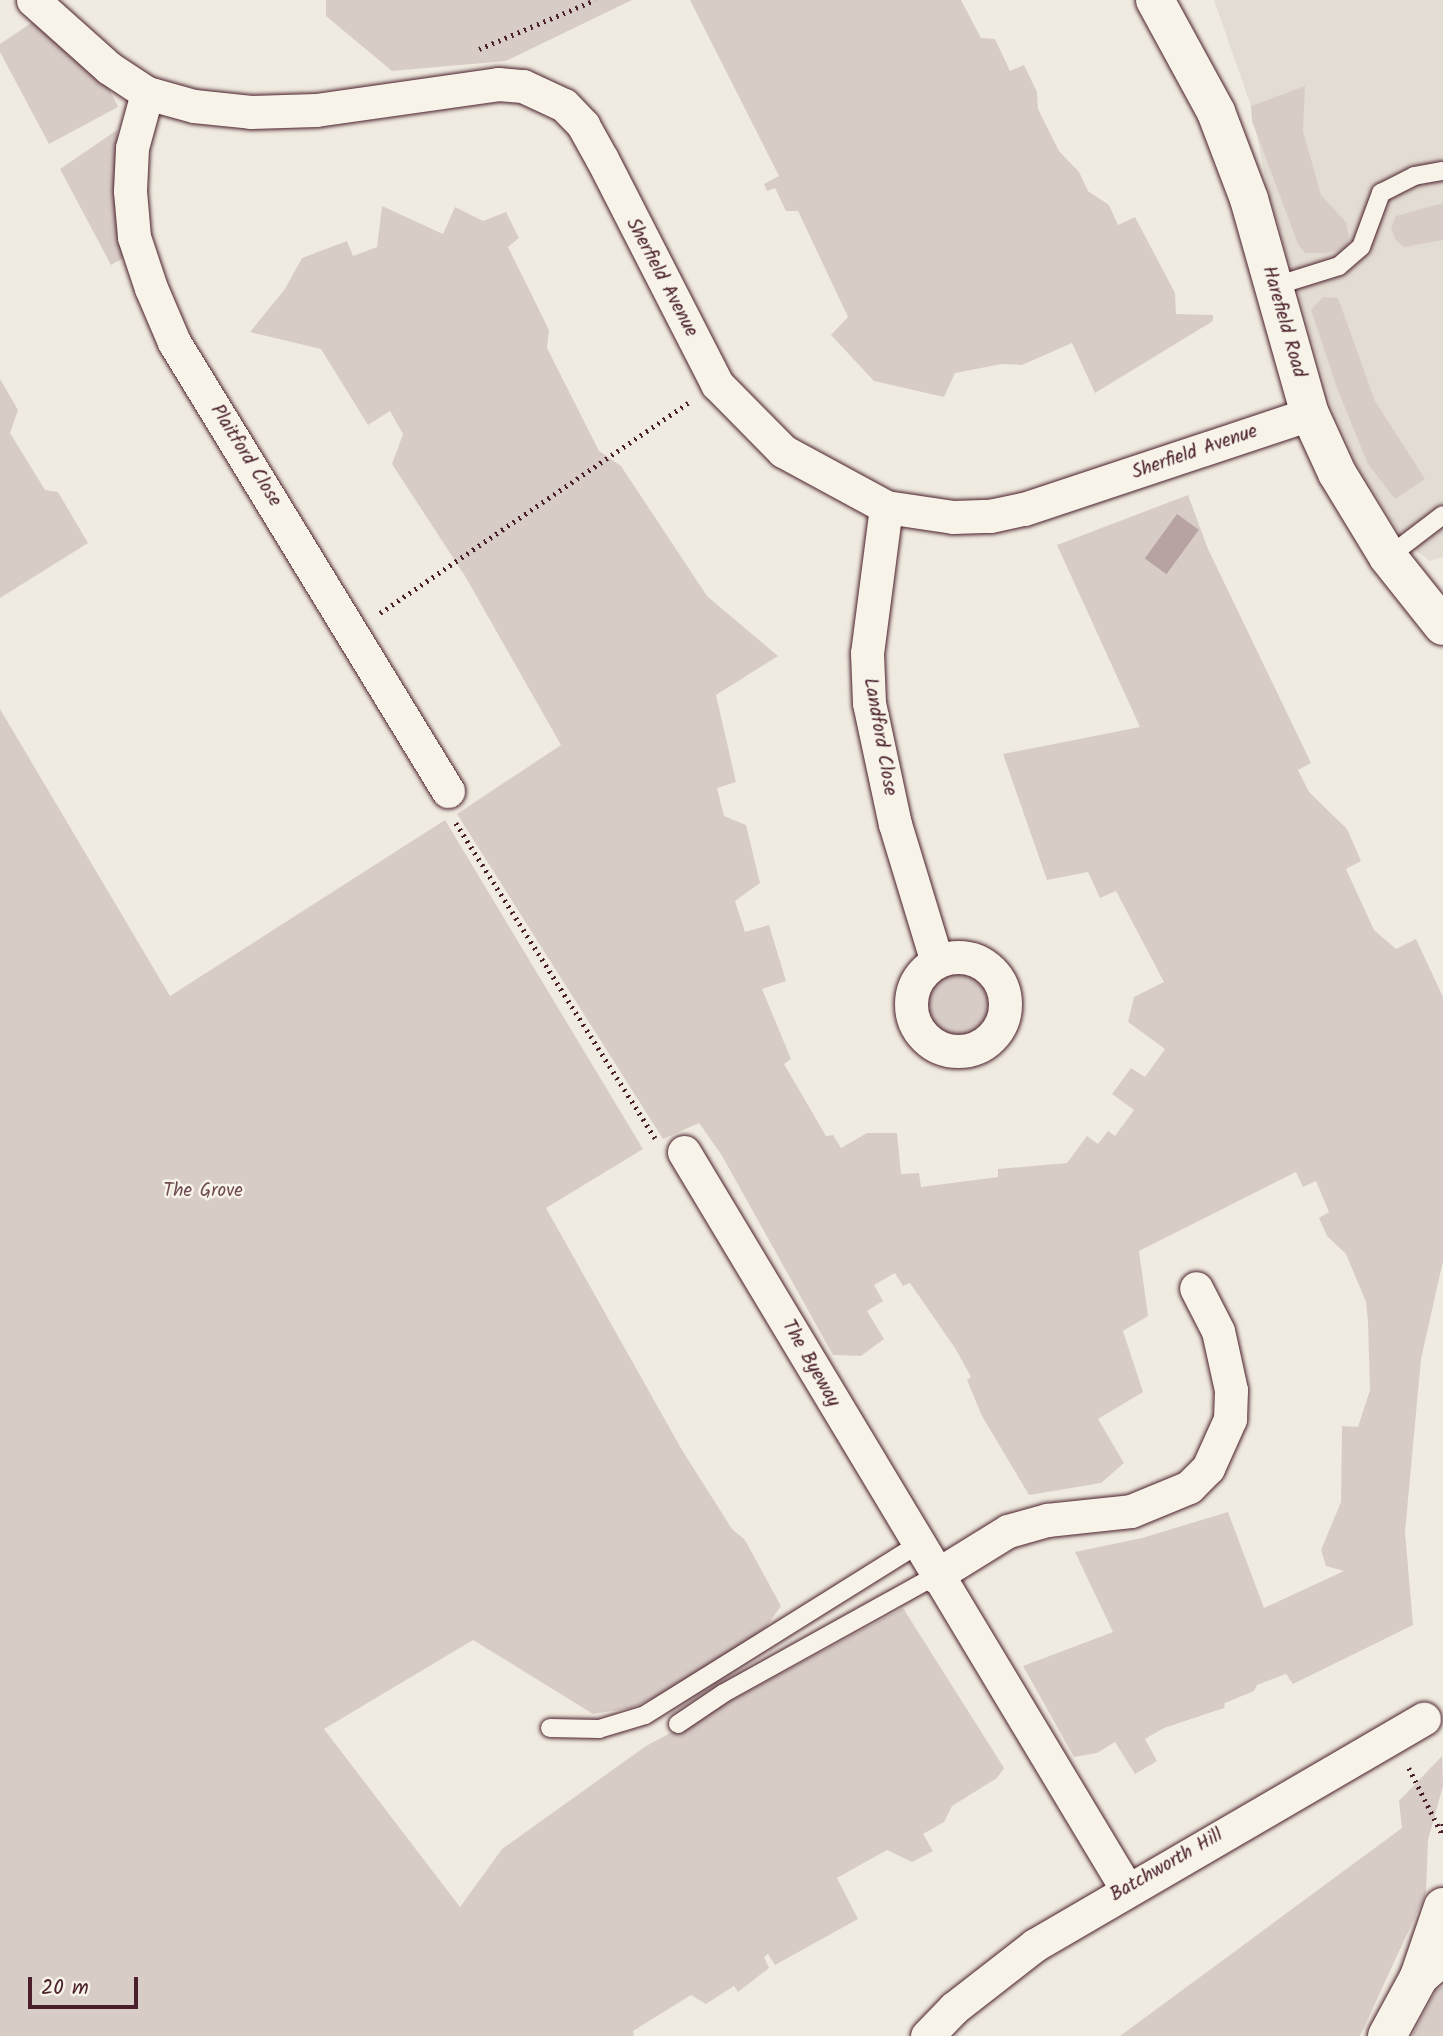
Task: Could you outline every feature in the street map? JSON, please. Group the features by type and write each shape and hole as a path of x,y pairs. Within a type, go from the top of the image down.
{"street":[{"name":"Sherfield Avenue","path":"33,0 109,68 147,93 194,106 251,112 316,110 467,85 523,86 564,106 583,125 717,384 783,451 886,507 953,517 1013,512 1310,414"},
{"name":"Harefield Road","path":"1155,0 1216,112 1250,199 1272,287 1310,414 1337,473 1388,557 1443,626"},
{"name":"Plaitford Close","path":"147,93 132,148 130,191 134,237 151,288 174,342 353,631 448,791"},
{"name":"Landford Close","path":"886,507 868,640 869,703 895,824 937,962"},
{"name":"The Byeway","path":"684,1152 935,1576 1126,1888"},
{"path":"935,1576 1008,1531 1047,1520 1130,1511 1189,1487 1208,1468 1230,1419 1231,1390 1218,1331 1196,1288"},
{"name":"Batchworth Hill","path":"927,2036 954,2008 1035,1945 1126,1888 1424,1719"},
{"path":"1387,2036 1431,1967 1443,1907"}],"lane":[{"path":"1272,287 1339,266 1361,247 1381,194 1414,176 1443,171"},
{"path":"1388,557 1443,515"},
{"path":"550,1728 599,1729 645,1715 917,1545"},
{"path":"678,1724 748,1680 935,1576"}],"path":[{"path":"474,51 595,0"},
{"path":"353,631 717,384"},
{"path":"448,791 452,817 653,1137 684,1152"},
{"path":"1392,1737 1442,1833"},
{"path":"1442,1833 1443,1822"}],"shaded area":[{"path":"1214,0 1443,0 1443,557 1430,561 1406,543 1358,467 1332,407 1266,182 1251,106"},
{"path":"1177,514 1199,530 1167,574 1145,558"}],"green space":[{"path":"326,0 632,0 506,61 392,71 326,16"},
{"path":"690,0 961,0 981,38 995,39 1010,71 1024,65 1037,92 1038,109 1059,151 1079,172 1088,191 1109,205 1118,225 1135,217 1175,293 1176,314 1213,315 1213,321 1095,393 1072,343 1022,365 1002,364 955,373 944,397 874,381 831,335 848,317 798,211 786,211 775,188 767,191 764,184 779,176"},
{"path":"34,21 106,82 118,107 49,144 0,52 0,44"},
{"path":"1305,86 1303,131 1321,195 1346,222 1349,238 1346,248 1327,253 1305,253 1298,244 1252,121 1251,106"},
{"path":"117,130 125,257 111,265 60,169"},
{"path":"1443,203 1443,240 1404,247 1396,240 1391,228 1396,216"},
{"path":"382,206 443,234 455,207 483,221 506,212 519,238 508,247 549,330 547,348 599,451 621,466 707,596 778,656 716,695 736,782 717,788 724,816 746,825 760,883 735,901 745,932 769,925 786,981 762,989 791,1059 784,1064 826,1136 833,1135 841,1148 867,1133 897,1133 901,1174 919,1173 921,1187 998,1177 998,1169 1067,1163 1087,1136 1098,1144 1108,1131 1115,1136 1134,1110 1112,1094 1131,1068 1145,1077 1165,1049 1128,1022 1134,997 1164,982 1116,891 1100,898 1088,872 1047,880 1003,754 1140,727 1057,545 1188,495 1208,549 1311,763 1298,770 1309,792 1347,829 1361,861 1346,869 1374,930 1396,949 1416,939 1443,997 1443,1261 1421,1359 1405,1532 1413,1625 1293,1684 1286,1674 1257,1685 1254,1691 1225,1703 1224,1708 1164,1728 1145,1739 1157,1761 1135,1774 1115,1742 1097,1753 1074,1757 1023,1666 1113,1632 1075,1552 1142,1538 1228,1512 1264,1608 1344,1571 1326,1566 1321,1550 1341,1502 1342,1426 1358,1427 1370,1390 1368,1322 1366,1302 1346,1254 1327,1236 1319,1218 1329,1212 1316,1181 1303,1187 1296,1172 1139,1251 1148,1316 1123,1331 1143,1392 1098,1419 1124,1463 1101,1483 1029,1495 982,1416 967,1380 971,1377 955,1348 910,1283 903,1286 895,1273 874,1285 883,1301 867,1311 884,1339 861,1356 833,1355 721,1154 699,1123 663,1139 457,814 561,745 465,576 392,464 403,434 390,411 368,425 321,349 250,332 285,289 302,258 347,241 353,256 377,247"},
{"path":"1323,297 1338,298 1375,401 1425,479 1395,499 1368,464 1337,388 1311,310"},
{"path":"0,379 18,410 10,433 45,490 58,492 88,543 0,598"},
{"name":"The Grove","path":"0,709 170,996 445,820 643,1149 546,1208 682,1450 732,1529 745,1540 781,1606 766,1627 686,1684 631,1708 593,1714 473,1640 324,1729 460,1907 502,1849 646,1746 903,1608 1004,1768 997,1778 952,1806 944,1822 923,1834 933,1851 912,1862 887,1850 837,1878 858,1919 775,1965 768,1954 764,1957 769,1968 738,1992 734,1986 706,2004 691,1995 633,2031 634,2036 0,2036"},
{"path":"957,970 982,980 992,1005 982,1030 957,1040 932,1030 922,1005 932,980"},
{"path":"1442,1756 1443,1786 1428,1840 1426,1893 1360,2036 1120,2036 1402,1828 1399,1801"},
{"path":"1443,1986 1443,2036 1412,2036 1436,1990"}]}
